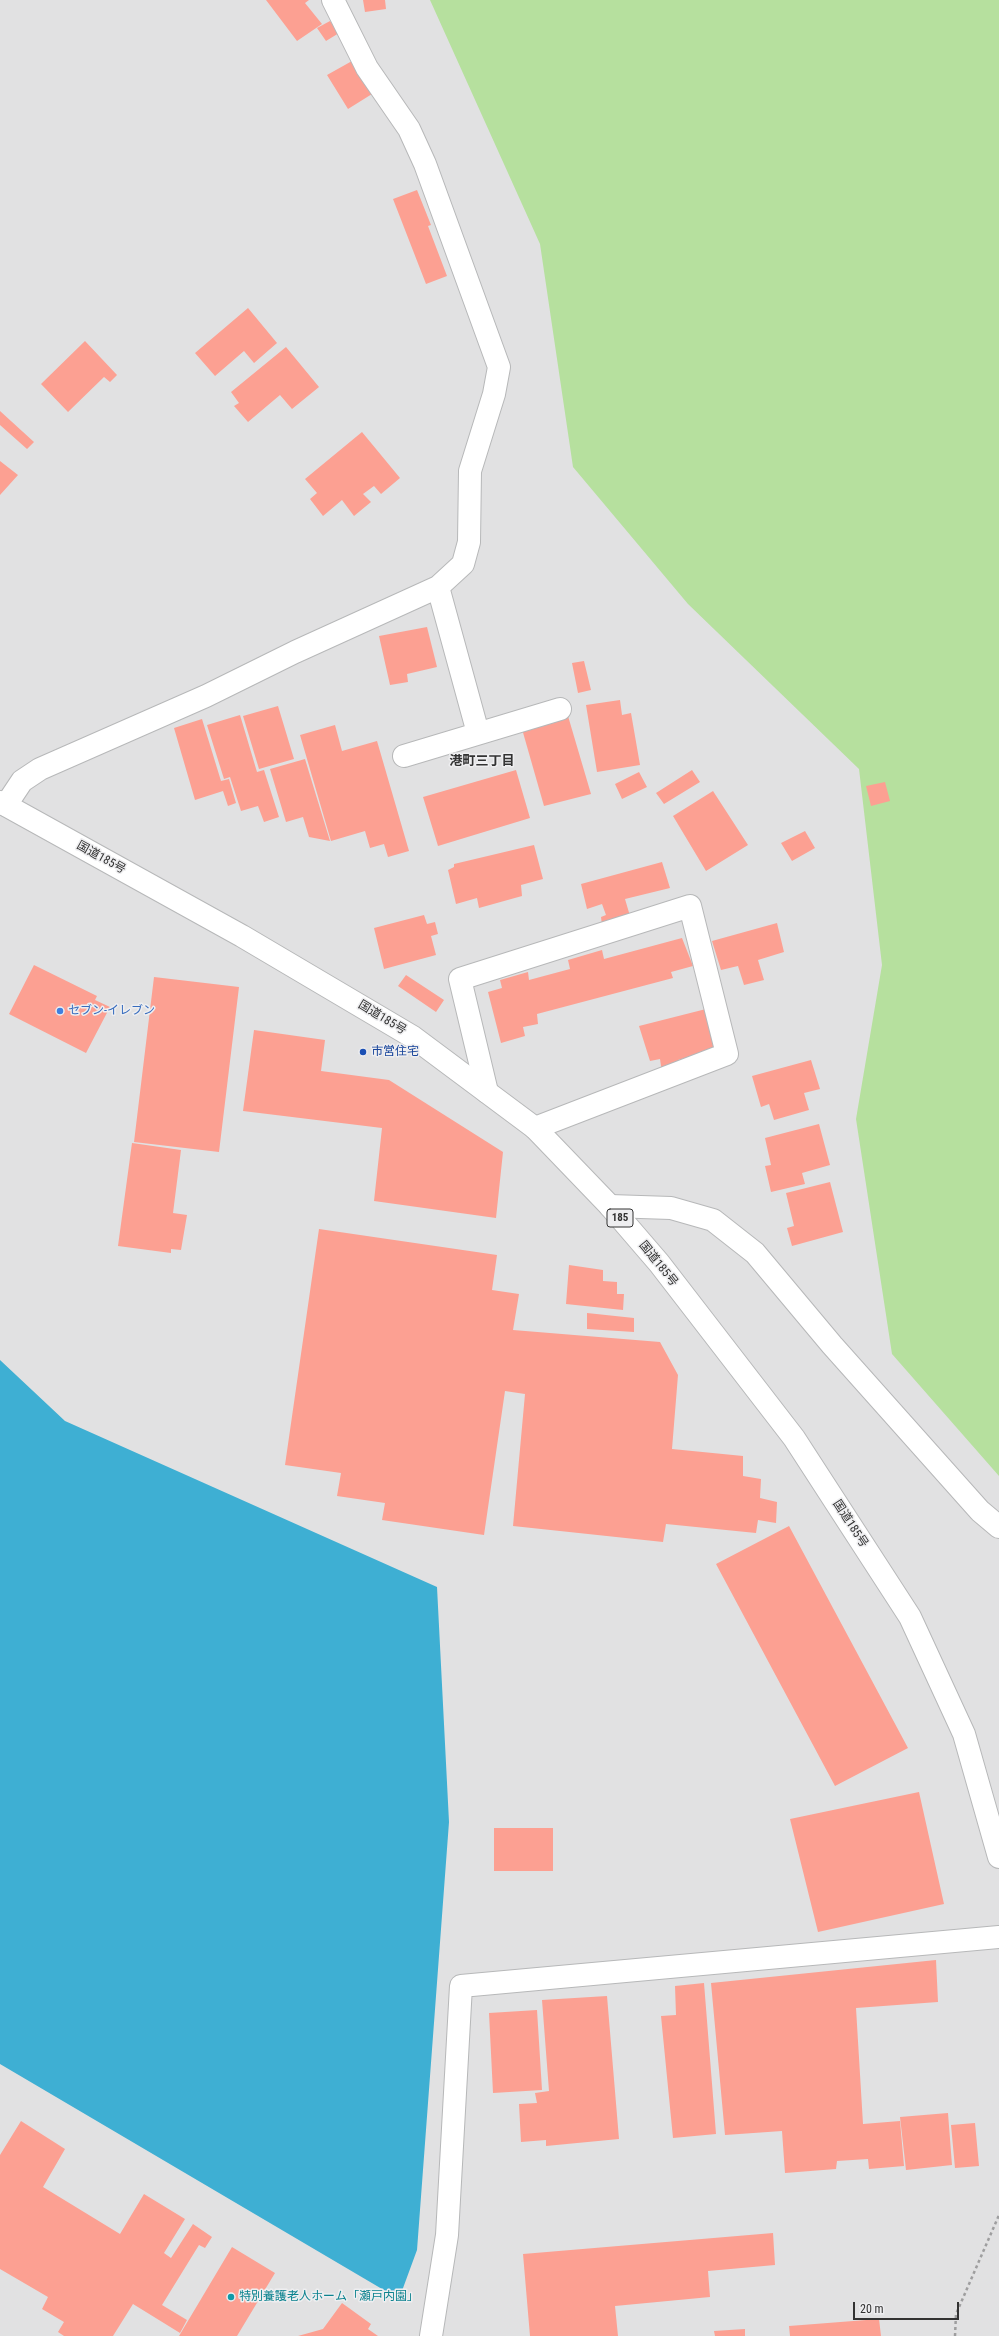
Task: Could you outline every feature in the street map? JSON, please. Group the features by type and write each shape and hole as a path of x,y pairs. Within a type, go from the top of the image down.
{"main road":[{"path":"3,803 22,781 40,769 206,696 295,652 438,587 463,564 469,542 470,471 494,394 499,367 425,164 409,129 367,68 333,0"},
{"path":"438,587 478,733"},
{"path":"404,756 560,709"},
{"name":"国道185号","path":"3,803 242,936 406,1033 535,1128 610,1206 659,1263 794,1438 910,1617 964,1734 999,1857"},
{"path":"487,1092 460,979 690,906 727,1054 535,1128"},
{"path":"610,1206 671,1208 713,1220 755,1253 843,1357 980,1511 999,1527"},
{"path":"431,2336 447,2235 461,1986 999,1938"}],"path":[{"path":"955,2336 956,2314 999,2215"}],"green space":[{"path":"430,0 999,0 999,1476 892,1354 856,1119 882,965 859,769 688,604 573,467 540,244"}],"water":[{"path":"0,1360 65,1421 437,1587 449,1822 417,2250 399,2299 0,2064"}],"building":[{"path":"266,0 309,0 305,3 322,24 297,41"},
{"path":"363,0 385,0 386,9 365,12"},
{"path":"330,21 339,33 326,41 317,28"},
{"path":"352,61 372,94 348,109 327,75"},
{"path":"417,190 431,225 428,226 447,276 426,284 393,199"},
{"path":"248,308 277,343 254,363 244,351 215,376 195,353"},
{"path":"85,341 117,375 110,382 104,377 68,412 41,384"},
{"path":"286,347 319,387 292,409 280,395 248,422 234,406 239,403 231,392"},
{"path":"0,411 34,442 27,449 0,425"},
{"path":"362,432 400,478 381,494 374,486 363,494 371,502 354,516 342,500 323,516 310,499 317,493 305,479"},
{"path":"0,461 18,475 0,495"},
{"path":"427,627 437,667 407,674 408,682 390,685 379,636"},
{"path":"584,661 591,690 578,693 572,663"},
{"path":"620,700 622,715 631,713 640,765 597,772 586,705"},
{"path":"278,706 294,759 259,769 243,716"},
{"path":"240,715 257,772 264,770 279,817 264,822 258,806 241,811 230,777 224,779 207,725"},
{"path":"568,716 591,794 544,806 522,729"},
{"path":"202,719 221,781 229,779 236,803 228,806 223,791 195,800 174,728"},
{"path":"335,725 342,751 377,741 409,851 388,857 384,844 370,848 365,831 331,841 300,735"},
{"path":"305,759 330,841 309,837 303,817 286,822 270,769"},
{"path":"516,770 530,818 438,846 423,797"},
{"path":"692,770 700,782 664,804 656,793"},
{"path":"639,772 647,787 622,799 615,784"},
{"path":"885,782 890,801 871,806 866,786"},
{"path":"713,791 748,845 706,871 673,816"},
{"path":"805,831 815,848 792,861 781,843"},
{"path":"534,845 543,879 521,885 522,896 479,908 477,898 456,904 448,870 454,867 454,864"},
{"path":"662,862 670,888 625,899 630,916 602,925 601,917 606,915 602,904 587,909 581,884"},
{"path":"424,915 427,924 435,922 438,934 431,936 436,955 384,969 374,928"},
{"path":"777,923 784,952 758,960 764,980 744,985 738,966 721,970 712,941"},
{"path":"682,938 693,966 671,972 673,978 537,1014 538,1024 523,1027 525,1036 501,1043 488,992 502,988 500,980 528,972 529,980 570,969 568,960 602,950 604,959"},
{"name":"セブン-イレブン","path":"34,965 97,996 95,1000 110,1007 86,1053 9,1014"},
{"path":"406,975 444,1000 436,1012 398,986"},
{"path":"154,977 239,987 219,1152 134,1142"},
{"path":"706,1009 719,1049 691,1065 689,1057 678,1060 680,1067 662,1073 660,1059 650,1061 639,1026"},
{"path":"254,1030 325,1040 321,1071 389,1080 503,1152 496,1218 374,1201 382,1128 243,1111"},
{"path":"811,1060 820,1089 804,1093 809,1110 774,1120 769,1104 761,1107 752,1076"},
{"path":"819,1124 830,1165 802,1173 805,1184 771,1192 765,1166 771,1165 765,1138"},
{"path":"132,1143 181,1150 173,1213 187,1215 181,1250 171,1249 171,1253 118,1246"},
{"path":"830,1182 843,1232 792,1246 787,1228 794,1226 786,1193"},
{"path":"319,1229 497,1255 492,1290 519,1294 513,1330 660,1342 678,1375 672,1449 743,1456 743,1476 761,1479 760,1498 777,1502 776,1523 758,1520 756,1533 666,1524 663,1542 513,1526 525,1394 505,1391 484,1535 382,1520 385,1503 337,1496 341,1473 285,1465"},
{"path":"569,1265 603,1270 603,1281 617,1282 617,1294 624,1294 623,1310 566,1304"},
{"path":"587,1313 634,1318 634,1332 587,1329"},
{"path":"789,1526 908,1748 835,1786 716,1564"},
{"path":"919,1792 944,1904 818,1932 790,1819"},
{"path":"494,1828 553,1828 553,1871 494,1871"},
{"path":"936,1960 938,2002 856,2008 863,2124 900,2121 904,2166 869,2169 868,2159 837,2161 836,2169 785,2173 782,2131 725,2135 711,1983"},
{"path":"704,1983 716,2134 673,2138 661,2016 676,2015 675,1986"},
{"path":"607,1996 619,2139 546,2146 546,2140 521,2142 519,2104 537,2103 535,2093 549,2091 542,2000"},
{"path":"537,2010 542,2090 493,2093 489,2013"},
{"path":"948,2113 952,2165 906,2170 900,2117"},
{"path":"21,2121 65,2149 43,2187 120,2234 144,2194 185,2219 164,2253 171,2258 193,2224 212,2237 205,2248 199,2245 162,2305 187,2320 180,2333 133,2304 113,2336 64,2336 58,2332 64,2322 42,2309 48,2297 0,2269 0,2155"},
{"path":"975,2123 979,2166 955,2168 951,2125"},
{"path":"773,2233 775,2265 708,2271 710,2297 615,2306 618,2336 530,2336 523,2254"},
{"name":"特別養護老人ホーム「瀬戸内園」","path":"232,2247 275,2273 237,2336 179,2336"},
{"name":"特別養護老人ホーム「瀬戸内園」","path":"342,2303 371,2324 368,2329 378,2336 298,2336 323,2329"},
{"path":"879,2319 881,2336 790,2336 789,2326"},
{"path":"745,2329 745,2336 715,2336 714,2331"}],"place":[{"name":"セブン-イレブン","path":"60,1011"},
{"name":"市営住宅","path":"363,1052"},
{"name":"特別養護老人ホーム「瀬戸内園」","path":"231,2297"}],"district":[{"name":"港町三丁目","path":"482,762"}]}
